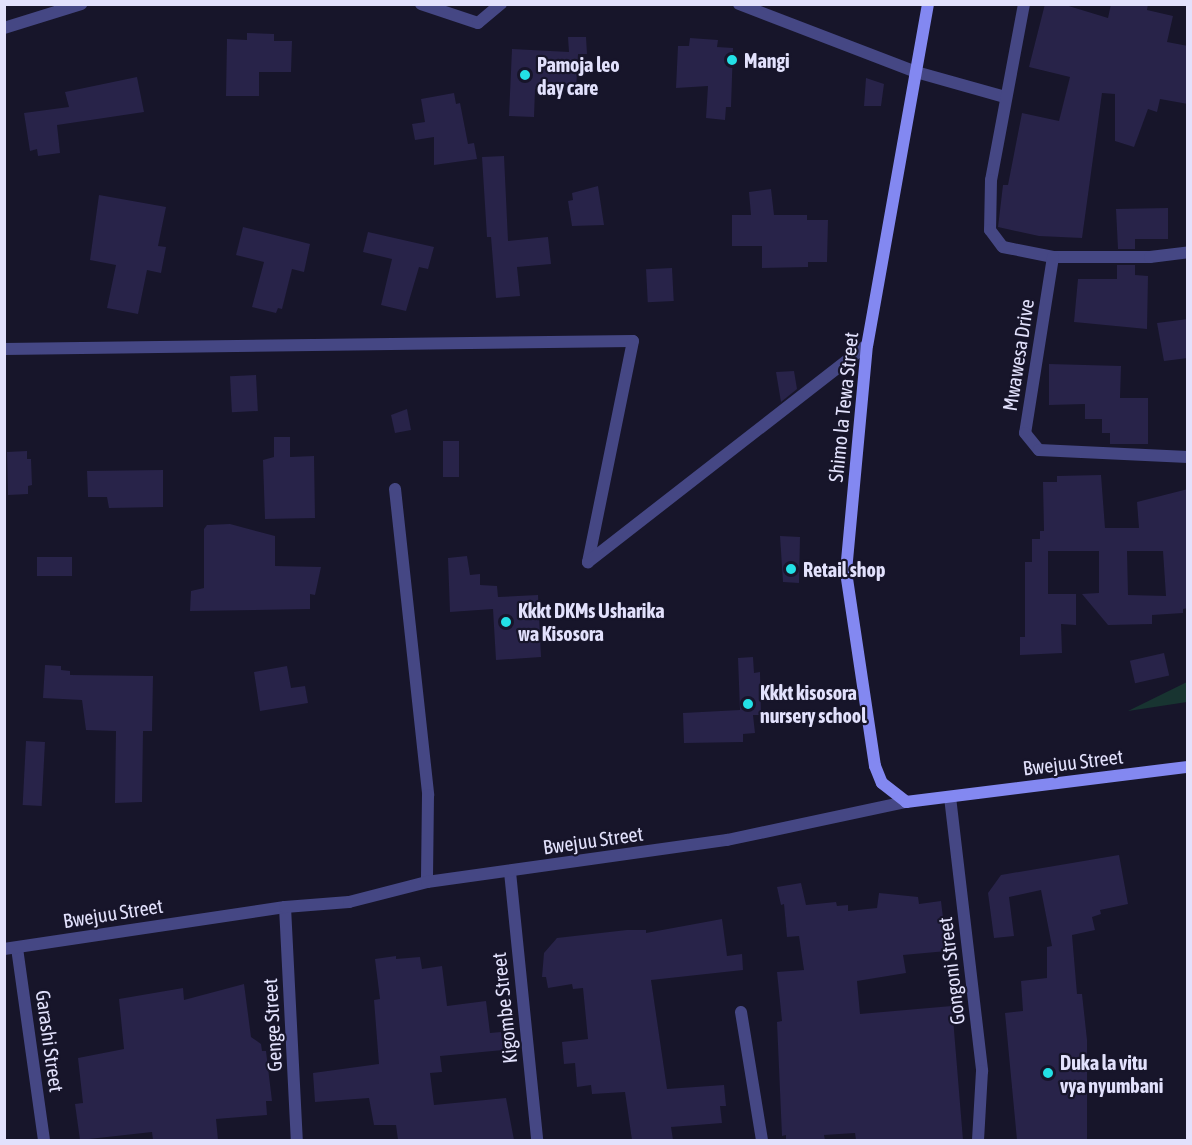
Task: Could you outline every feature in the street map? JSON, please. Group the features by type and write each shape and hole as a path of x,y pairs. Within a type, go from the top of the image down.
{"street":[{"path":"4,28 81,4"},
{"path":"421,4 478,23 501,4"},
{"path":"739,4 916,72 1005,97"},
{"name":"Shimo la Tewa Street","path":"906,802 882,783 875,766 846,572 867,345 928,4"},
{"path":"1024,4 991,180 990,230 1003,247 1053,257 1150,257 1188,252"},
{"name":"Mwawesa Drive","path":"1053,257 1025,433 1039,450 1188,457"},
{"path":"4,349 633,341 588,562 867,345"},
{"path":"395,489 428,795 427,882"},
{"name":"Bwejuu Street","path":"10,949 285,907 349,902 427,882 727,840 906,802 1188,767"},
{"name":"Gongoni Street","path":"950,797 982,1071 978,1140"},
{"name":"Kigombe Street","path":"510,872 537,1140"},
{"name":"Genge Street","path":"285,907 297,1140"},
{"name":"Garashi Street","path":"10,949 44,1140"},
{"path":"741,1012 762,1140"}],"green space":[{"path":"1187,682 1187,702 1128,711"}],"building":[{"path":"1045,4 1062,4 1108,18 1111,4 1148,4 1147,10 1173,16 1167,42 1188,46 1188,104 1160,99 1157,112 1148,109 1134,147 1115,141 1115,94 1102,93 1082,238 1039,236 998,227 1003,185 1008,185 1022,113 1059,121 1070,77 1029,67"},
{"path":"247,33 274,34 274,41 292,41 291,72 259,72 259,96 226,96 227,39 247,40"},
{"path":"568,37 586,37 587,54 578,54 576,91 535,89 534,117 509,116 512,49 569,52"},
{"path":"690,38 718,40 717,47 733,48 731,107 726,107 725,120 706,118 708,86 676,88 678,46 689,46"},
{"path":"137,77 144,112 57,125 60,153 38,156 37,149 30,151 24,113 69,107 65,92"},
{"path":"866,78 884,84 881,106 864,106"},
{"path":"454,93 456,104 460,103 468,144 474,143 477,159 434,165 434,137 415,140 412,124 425,122 421,99"},
{"path":"504,156 508,241 548,237 551,264 517,267 520,296 496,298 491,237 487,237 482,157"},
{"path":"598,186 604,225 572,226 568,201 573,200 572,193"},
{"path":"771,189 774,215 807,215 807,220 828,220 827,262 808,262 808,267 762,268 762,246 732,246 732,215 751,215 749,192"},
{"path":"99,195 166,207 158,246 166,247 161,273 147,270 138,314 107,308 116,265 90,260"},
{"path":"1168,208 1168,239 1135,239 1135,249 1118,249 1116,209"},
{"path":"243,227 310,244 304,272 292,269 282,309 278,308 276,313 252,307 264,262 236,255"},
{"path":"368,232 434,247 428,269 419,267 406,311 381,305 392,259 363,252"},
{"path":"1117,265 1135,265 1135,275 1148,276 1147,329 1074,322 1078,279 1117,279"},
{"path":"672,268 674,301 648,302 646,269"},
{"path":"1188,319 1188,358 1164,361 1157,323"},
{"path":"1049,364 1121,366 1120,398 1148,398 1148,444 1110,444 1110,433 1102,433 1102,419 1085,419 1085,404 1049,405"},
{"path":"794,371 797,389 781,402 776,372"},
{"path":"256,375 258,411 232,412 230,376"},
{"path":"407,409 411,430 395,433 391,415"},
{"path":"274,437 290,437 290,457 314,456 315,518 265,519 263,460 274,457"},
{"path":"443,441 459,441 459,477 443,477"},
{"path":"27,451 27,459 31,459 32,485 28,486 28,494 8,495 7,452"},
{"path":"163,470 163,507 109,508 107,497 88,497 87,471"},
{"path":"1101,475 1105,528 1139,528 1137,502 1188,489 1188,608 1183,609 1183,613 1152,615 1152,624 1108,625 1082,594 1099,593 1099,551 1048,551 1048,594 1076,594 1076,625 1061,624 1062,653 1020,655 1020,637 1025,637 1025,562 1032,562 1032,539 1040,539 1040,531 1044,531 1043,482 1057,482 1057,476","holes":["1127,551 1163,551 1166,596 1128,595"]},
{"path":"230,524 275,536 275,566 321,567 315,595 310,594 310,609 190,611 191,591 204,588 204,529 207,525"},
{"path":"780,536 800,537 799,583 783,582"},
{"path":"467,556 470,575 480,574 480,585 497,586 498,597 538,595 541,657 496,660 493,609 450,612 448,558"},
{"path":"37,557 72,557 72,576 37,576"},
{"path":"1164,653 1169,675 1135,683 1130,661"},
{"path":"753,657 754,673 760,672 761,715 753,715 755,733 743,734 743,742 684,743 683,713 740,710 738,658"},
{"path":"45,665 61,666 61,670 70,671 70,675 153,676 152,731 143,731 142,802 115,803 116,731 86,730 82,700 43,698"},
{"path":"287,666 291,688 305,686 308,703 260,711 254,672"},
{"path":"26,741 45,742 42,806 23,805"},
{"path":"1119,855 1128,904 1100,910 1101,914 1092,917 1095,930 1072,935 1077,994 1082,994 1087,1040 1087,1140 1017,1140 1005,1013 1023,1011 1021,981 1047,978 1047,947 1052,946 1041,890 1009,897 1014,936 994,938 988,893 1001,875"},
{"path":"801,883 806,905 836,902 837,906 848,905 848,911 877,908 879,893 918,897 919,904 941,901 947,951 903,955 906,973 857,981 860,1014 952,1006 963,1140 856,1140 855,1133 824,1135 825,1140 786,1140 786,1135 782,1136 777,1022 782,1021 777,972 804,970 799,936 787,937 784,904 781,905 777,887"},
{"path":"722,919 727,956 742,954 743,970 651,980 667,1089 724,1085 726,1106 720,1106 722,1123 671,1127 673,1140 632,1140 625,1092 592,1094 591,1085 577,1087 575,1063 564,1064 562,1042 588,1039 583,988 573,989 572,984 548,988 546,977 542,977 544,953 557,938 627,930 646,930 646,933"},
{"path":"396,956 396,959 420,957 422,969 442,966 447,1006 486,1001 490,1033 501,1032 503,1050 440,1056 442,1072 430,1073 434,1105 506,1098 514,1140 398,1140 396,1125 374,1125 369,1098 315,1102 313,1073 379,1064 374,1000 380,999 375,959"},
{"path":"244,984 251,1037 261,1044 262,1051 266,1051 272,1101 266,1101 267,1115 216,1119 218,1140 153,1140 152,1132 80,1140 75,1104 83,1103 78,1058 124,1049 119,999 183,988 184,1000"}],"place":[{"name":"Mangi","path":"732,60"},
{"name":"Pamoja leo day care","path":"525,75"},
{"name":"Retail shop","path":"791,569"},
{"name":"Kkkt DKMs Usharika wa Kisosora","path":"506,622"},
{"name":"Kkkt kisosora nursery school","path":"748,704"},
{"name":"Duka la vitu vya nyumbani","path":"1048,1073"}]}
